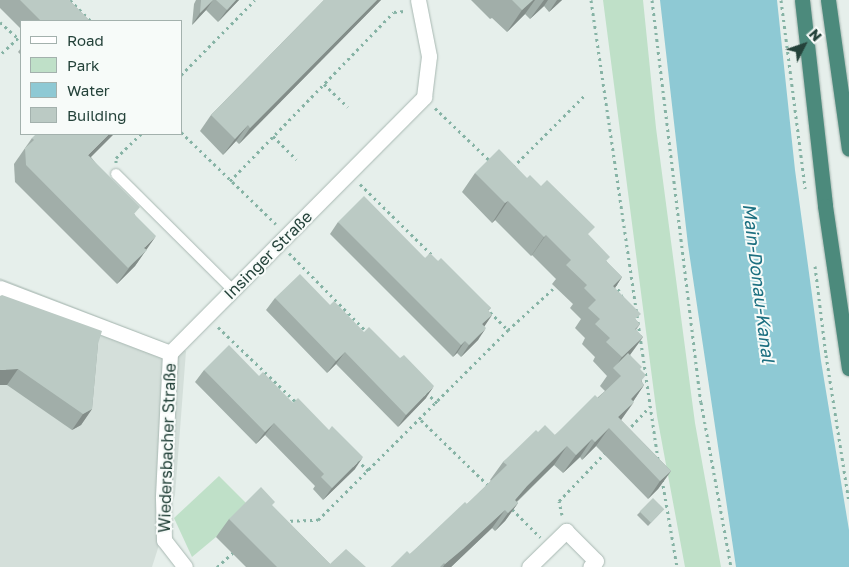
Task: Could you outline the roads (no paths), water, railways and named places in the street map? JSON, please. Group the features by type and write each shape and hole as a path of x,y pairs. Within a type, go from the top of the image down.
{"highway":[{"path":"802,0 825,206 849,368"},
{"path":"828,0 849,149"}],"street":[{"name":"Insinger Straße","path":"170,352 284,240 424,97 430,56 419,4"},
{"path":"0,288 170,352"},
{"name":"Wiedersbacher Straße","path":"170,352 163,498 164,540 185,567"},
{"path":"529,567 566,531 596,561 590,567"}],"lane":[{"path":"116,174 233,290"}],"water":[{"name":"Main-Donau-Kanal","path":"660,0 777,0 795,170 821,361 849,530 849,567 736,567 688,245"}]}
